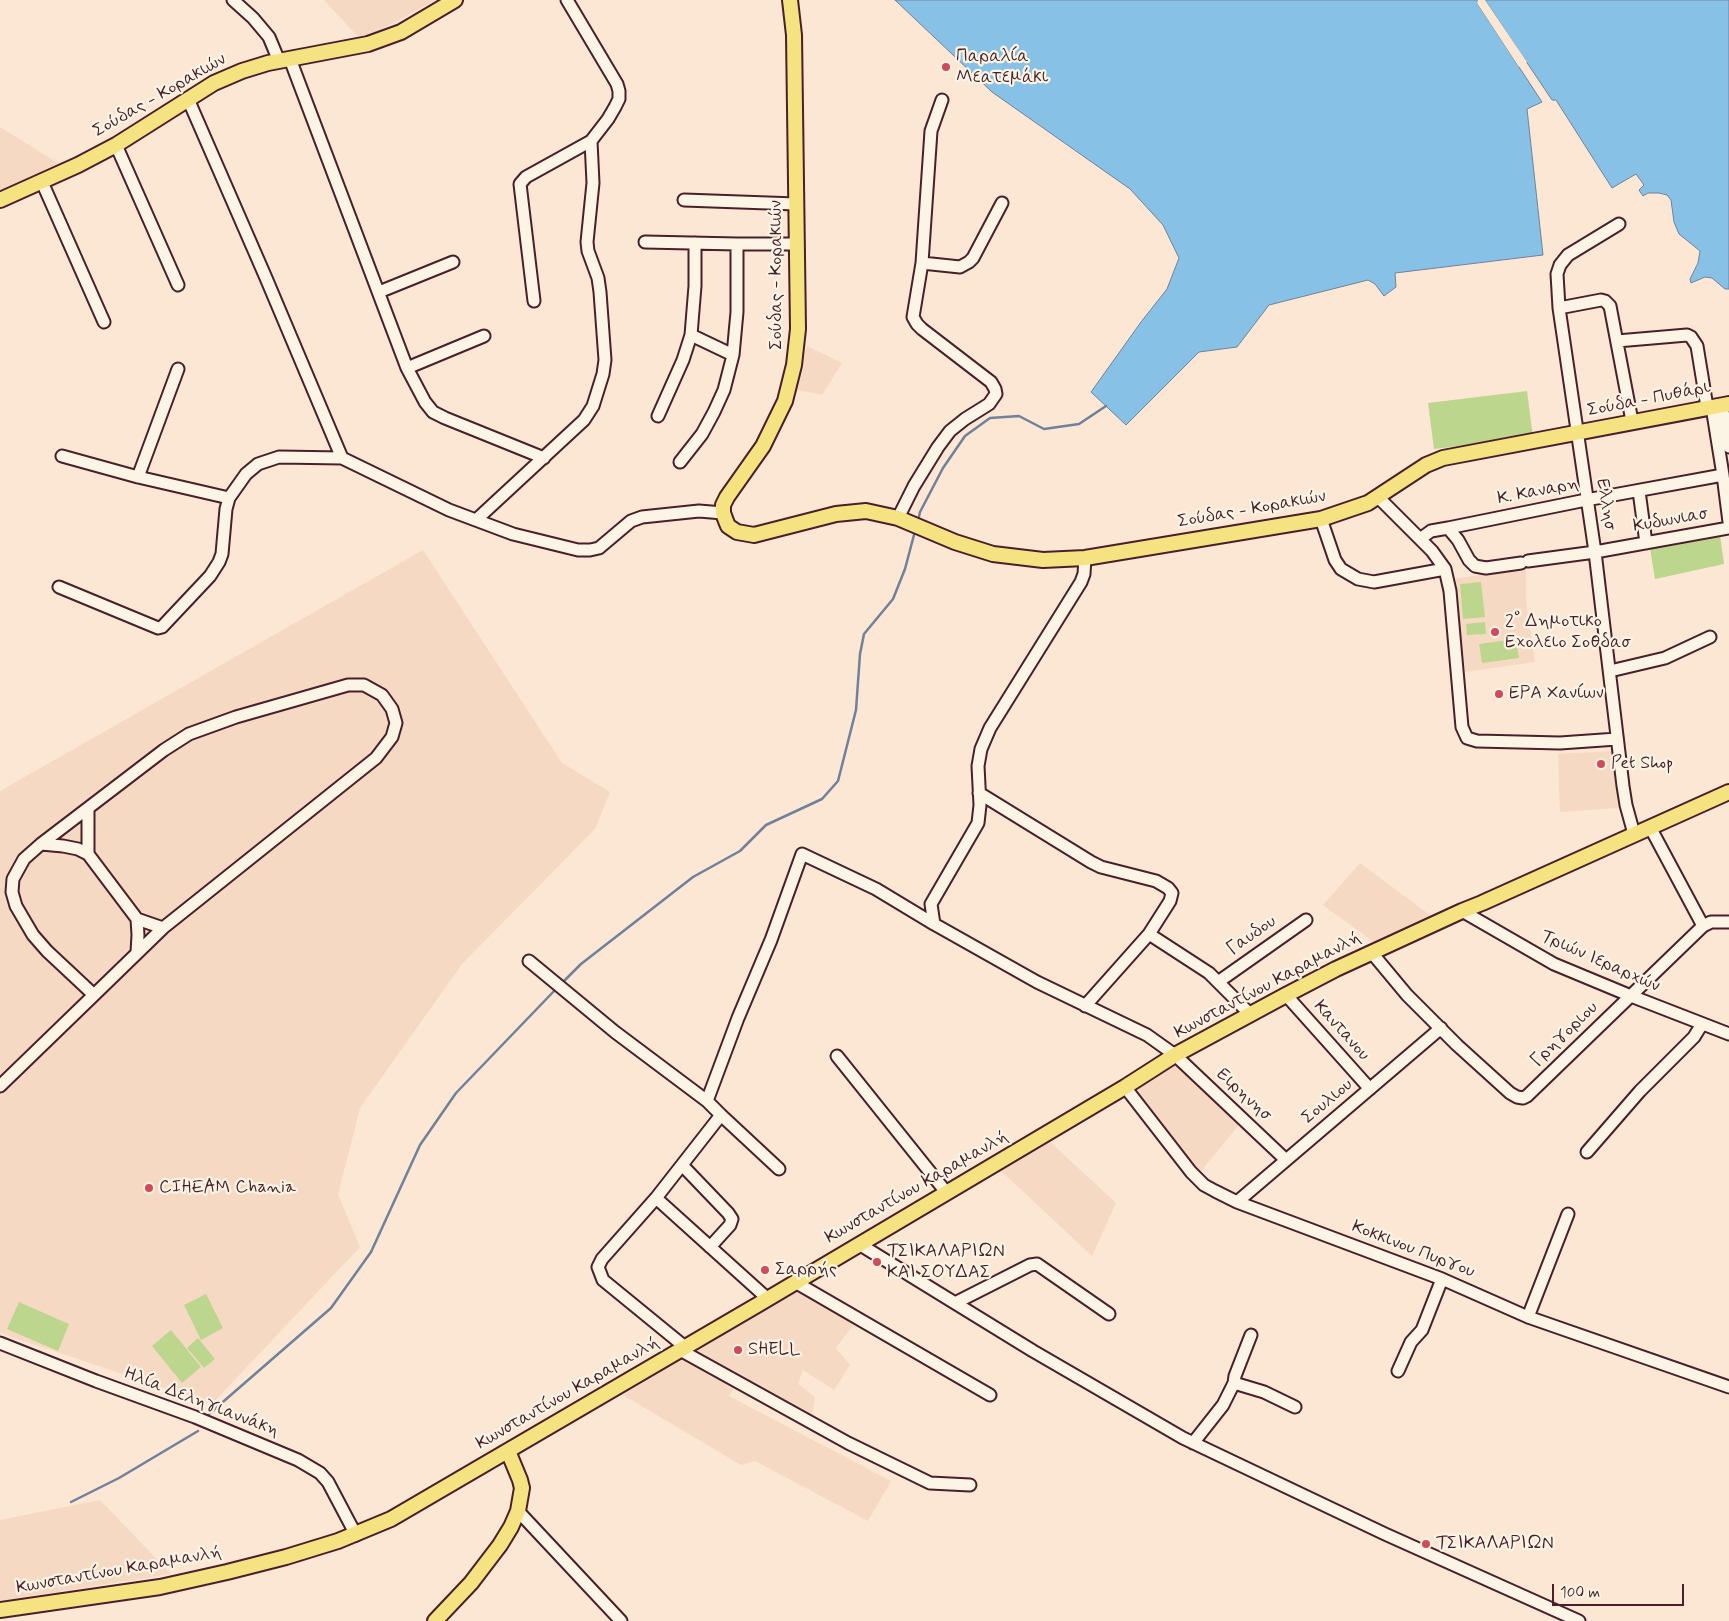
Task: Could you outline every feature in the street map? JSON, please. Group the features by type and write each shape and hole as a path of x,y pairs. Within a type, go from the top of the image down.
{"main road":[{"name":"Σούδας - Κορακιών","path":"0,200 78,165 116,145 214,83 242,70 368,44 401,32 455,0"},
{"name":"Σούδας - Κορακιών","path":"723,513 727,497 763,446 784,402 794,365 798,329 794,35 790,0"},
{"name":"Σούδα - Πυθάρι","path":"1577,434 1632,421 1718,406"},
{"name":"Σούδας - Κορακιών","path":"902,520 975,549 993,554 1043,560 1085,558 1321,519 1368,503 1426,465 1443,458 1577,434"},
{"path":"723,513 732,529 748,535 771,532 854,511 866,510 902,520"},
{"name":"Κωνσταντίνου Καραμανλή","path":"0,1610 160,1587 286,1557 356,1535 391,1519 768,1299 1176,1055 1286,995 1372,952 1729,792"},
{"path":"1715,799 1729,798"},
{"path":"435,1621 471,1583 500,1546 518,1511 522,1488 508,1451"}],"street":[{"path":"233,0 253,18 285,60 379,292 407,368 425,402 433,412 445,418 544,458"},
{"path":"534,301 520,184 526,177 590,141 608,119 619,98 617,84 567,0"},
{"path":"188,99 342,458"},
{"path":"902,520 924,468 946,436 966,419 989,404 996,394 991,382 922,329 914,320 922,263 931,131 942,100"},
{"path":"476,520 544,458 588,414 593,406 603,374 604,351 600,292 588,242 592,183 590,141"},
{"path":"116,145 178,285"},
{"path":"42,182 104,322"},
{"path":"684,200 796,204"},
{"path":"922,263 960,267 969,262 973,258 1002,203"},
{"name":"Ελλησ","path":"1619,224 1568,255 1560,264 1557,274 1559,308 1595,552 1624,795 1634,834"},
{"path":"645,242 797,244"},
{"path":"658,416 683,360 691,335 695,286 695,243"},
{"path":"680,462 702,434 724,390 733,355 737,312 737,244"},
{"path":"379,292 453,262"},
{"path":"1559,308 1605,301 1610,306 1632,421"},
{"path":"691,335 733,355"},
{"path":"407,368 484,336"},
{"path":"1617,342 1691,337 1697,346 1718,406 1729,447"},
{"path":"138,476 178,369"},
{"path":"1718,406 1729,522"},
{"path":"62,456 228,498"},
{"path":"59,587 158,628 162,627 210,576 219,562 222,554 228,498 246,474 258,464 279,458 342,458 449,510 513,534 578,550 599,548 631,521 642,517 699,511 723,513"},
{"name":"Κ. Καναρη","path":"1420,539 1431,531 1724,475"},
{"path":"1639,490 1646,543"},
{"path":"1378,497 1420,539 1445,569 1450,591 1462,727 1467,738 1477,741 1560,743 1617,739"},
{"path":"1321,519 1335,560 1342,569 1358,579 1374,582 1445,569"},
{"name":"Κυδωνιασ","path":"1448,528 1462,545 1474,566 1486,568 1595,552 1729,528"},
{"path":"934,924 931,904 978,823 978,766 981,749 990,728 1081,582 1084,574 1085,558"},
{"path":"1610,671 1666,658 1710,637"},
{"path":"0,1086 94,995 137,952 163,928 376,758 392,737 396,724 395,715 382,695 364,685 348,685 236,717 189,734 164,750 24,859 13,879 12,892 16,906 33,935 46,951 94,995"},
{"path":"979,793 1091,862 1101,867 1156,881 1168,888 1172,893 1172,897 1149,934 1085,1006"},
{"path":"88,809 88,854"},
{"path":"1650,827 1702,926 1711,922 1729,922"},
{"path":"41,844 78,849 88,854 136,919 138,935 137,952"},
{"name":"Ειρηνησ","path":"707,1101 738,1018 771,940 802,854 876,889 1006,966 1147,1035 1176,1055 1286,1160"},
{"name":"Τριών Ιεραρχών","path":"1462,911 1538,956 1631,996 1729,1034"},
{"path":"136,919 163,928"},
{"name":"Γαυδου","path":"1218,982 1306,920"},
{"name":"Γρηγοριου","path":"1441,1028 1456,1045 1510,1093 1523,1098 1702,926"},
{"path":"1149,934 1201,967 1251,1015"},
{"path":"1372,952 1407,995 1441,1028"},
{"path":"529,961 615,1032 707,1101 778,1168"},
{"name":"Καντανου","path":"1286,995 1370,1089"},
{"path":"1586,1152 1640,1091 1694,1037 1702,1024"},
{"name":"Σουλιου","path":"1237,1202 1441,1028"},
{"path":"836,1056 946,1192"},
{"name":"Κοκκινου Πυργου","path":"1125,1087 1190,1172 1204,1184 1237,1202 1442,1279 1528,1317 1729,1387"},
{"path":"721,1115 656,1198 602,1259 598,1271 603,1280 682,1349 848,1443 930,1483 970,1485"},
{"path":"682,1165 732,1219 730,1225 710,1247"},
{"path":"656,1198 768,1299"},
{"path":"1528,1317 1568,1214"},
{"path":"859,1244 1032,1351 1193,1443 1376,1530 1579,1621"},
{"path":"956,1304 1036,1264 1109,1314"},
{"path":"1398,1372 1411,1342 1422,1330 1442,1279"},
{"path":"795,1282 990,1395"},
{"path":"1193,1443 1223,1405 1234,1383 1251,1335"},
{"name":"Ηλία Δεληγιαννάκη","path":"0,1343 195,1417 298,1460 320,1473 328,1482 356,1535"},
{"path":"1234,1383 1264,1392 1295,1407"},
{"path":"518,1511 622,1621"}],"shaded area":[{"path":"324,0 436,0 361,40"},
{"path":"0,127 58,163 0,191"},
{"path":"807,346 842,363 822,395 794,389"},
{"path":"423,550 562,763 610,792 595,829 462,964 360,1108 338,1194 360,1247 212,1404 0,1333 0,791"},
{"name":"2° Δημοτικο Εχολειο Σοθδασ","path":"1526,568 1526,601 1535,662 1465,672 1453,579"},
{"path":"1612,751 1618,808 1560,812 1558,754"},
{"path":"1360,863 1434,918 1375,943 1323,905"},
{"path":"1177,1065 1239,1125 1198,1175 1129,1092"},
{"path":"1050,1142 1116,1203 1092,1256 1000,1170"},
{"path":"799,1287 856,1321 836,1348 850,1365 834,1390 803,1370 798,1384 815,1397 811,1420 687,1350"},
{"path":"683,1358 734,1388 729,1396 891,1481 868,1521 755,1461 741,1465 623,1395"},
{"path":"100,1500 171,1574 0,1601 0,1520"}],"green space":[{"path":"1527,391 1533,437 1434,449 1428,403"},
{"path":"1720,535 1724,564 1655,579 1650,548"},
{"path":"1481,582 1485,617 1463,619 1460,584"},
{"path":"1485,622 1486,634 1467,635 1466,624"},
{"path":"1516,639 1519,658 1482,663 1479,644"},
{"path":"206,1294 223,1328 201,1340 184,1305"},
{"path":"19,1302 69,1324 58,1351 7,1329"},
{"path":"171,1330 201,1367 182,1383 152,1346"},
{"path":"198,1338 215,1359 204,1368 187,1348"}],"water":[{"path":"895,0 1478,0 1477,3 1542,102 1527,109 1543,255 1395,273 1396,287 1384,296 1375,284 1368,280 1269,305 1237,347 1199,352 1126,425 1091,392 1167,289 1179,258 1163,225 1130,189 992,92"},
{"path":"1485,0 1729,0 1729,289 1725,289 1712,278 1705,277 1691,283 1690,279 1698,263 1700,251 1679,234 1674,222 1671,200 1667,195 1659,193 1648,193 1643,196 1639,190 1644,185 1636,174 1612,188 1556,100 1552,100"}],"pier":[{"path":"1480,0 1480,3 1521,66 1519,67 1477,3"},
{"path":"1482,0 1485,0 1527,62 1524,64"}],"waterway":[{"path":"918,521 920,512 943,468 965,436 990,418 1019,416 1044,429 1079,424 1106,406"},
{"path":"562,983 581,964 693,877 740,851 766,825 822,799 838,781 856,710 860,654 864,634 893,599 905,569 915,531"},
{"path":"209,1414 331,1308 371,1252 420,1145 456,1093 556,989"},
{"path":"71,1502 119,1478 198,1431"}],"place":[{"name":"Παραλία Μεατεμάκι","path":"946,67"},
{"name":"2° Δημοτικο Εχολειο Σοθδασ","path":"1495,632"},
{"name":"ΕΡΑ Χανίων","path":"1499,694"},
{"name":"Pet Shop","path":"1601,764"},
{"name":"CIHEAM Chania","path":"149,1188"},
{"name":"ΤΣΙΚΑΛΑΡΙΩΝ ΚΑΙ ΣΟΥΔΑΣ","path":"877,1262"},
{"name":"Σαρρής","path":"765,1270"},
{"name":"SHELL","path":"738,1350"},
{"name":"ΤΣΙΚΑΛΑΡΙΩΝ","path":"1426,1544"}]}
